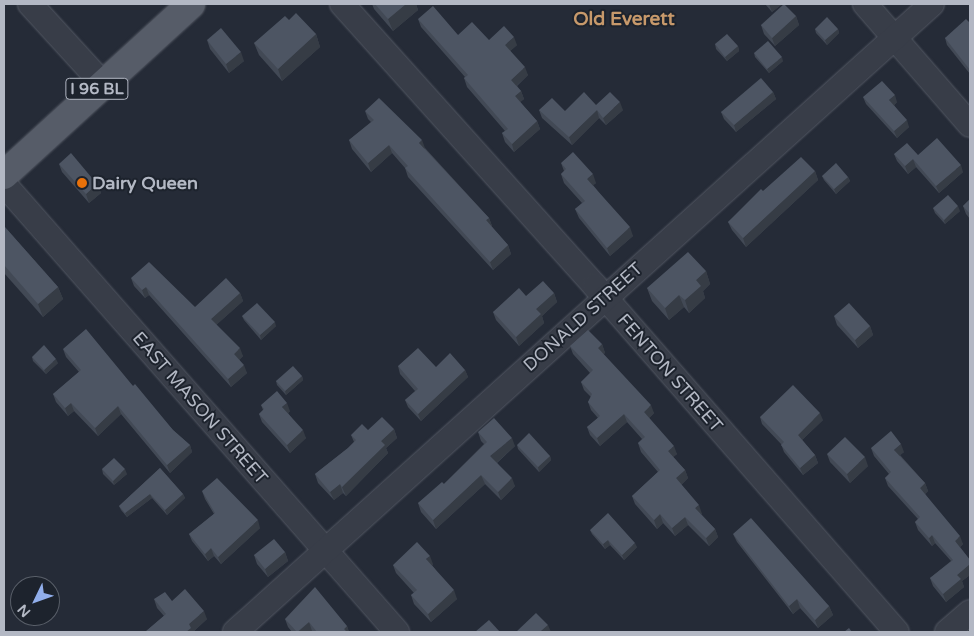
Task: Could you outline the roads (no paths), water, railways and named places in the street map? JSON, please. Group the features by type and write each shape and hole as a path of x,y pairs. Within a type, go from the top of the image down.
{"main road":[{"name":"I 96 BL","path":"4,174 191,4"}],"street":[{"path":"30,4 103,84"},
{"name":"FENTON STREET","path":"342,4 604,297 897,632"},
{"path":"865,4 970,125"},
{"name":"DONALD STREET","path":"235,632 323,550 932,4"},
{"name":"EAST MASON STREET","path":"4,184 323,550 397,632"},
{"path":"947,632 970,612"}],"place":[{"name":"Dairy Queen","path":"82,183"}],"district":[{"name":"Old Everett","path":"624,20"}]}
